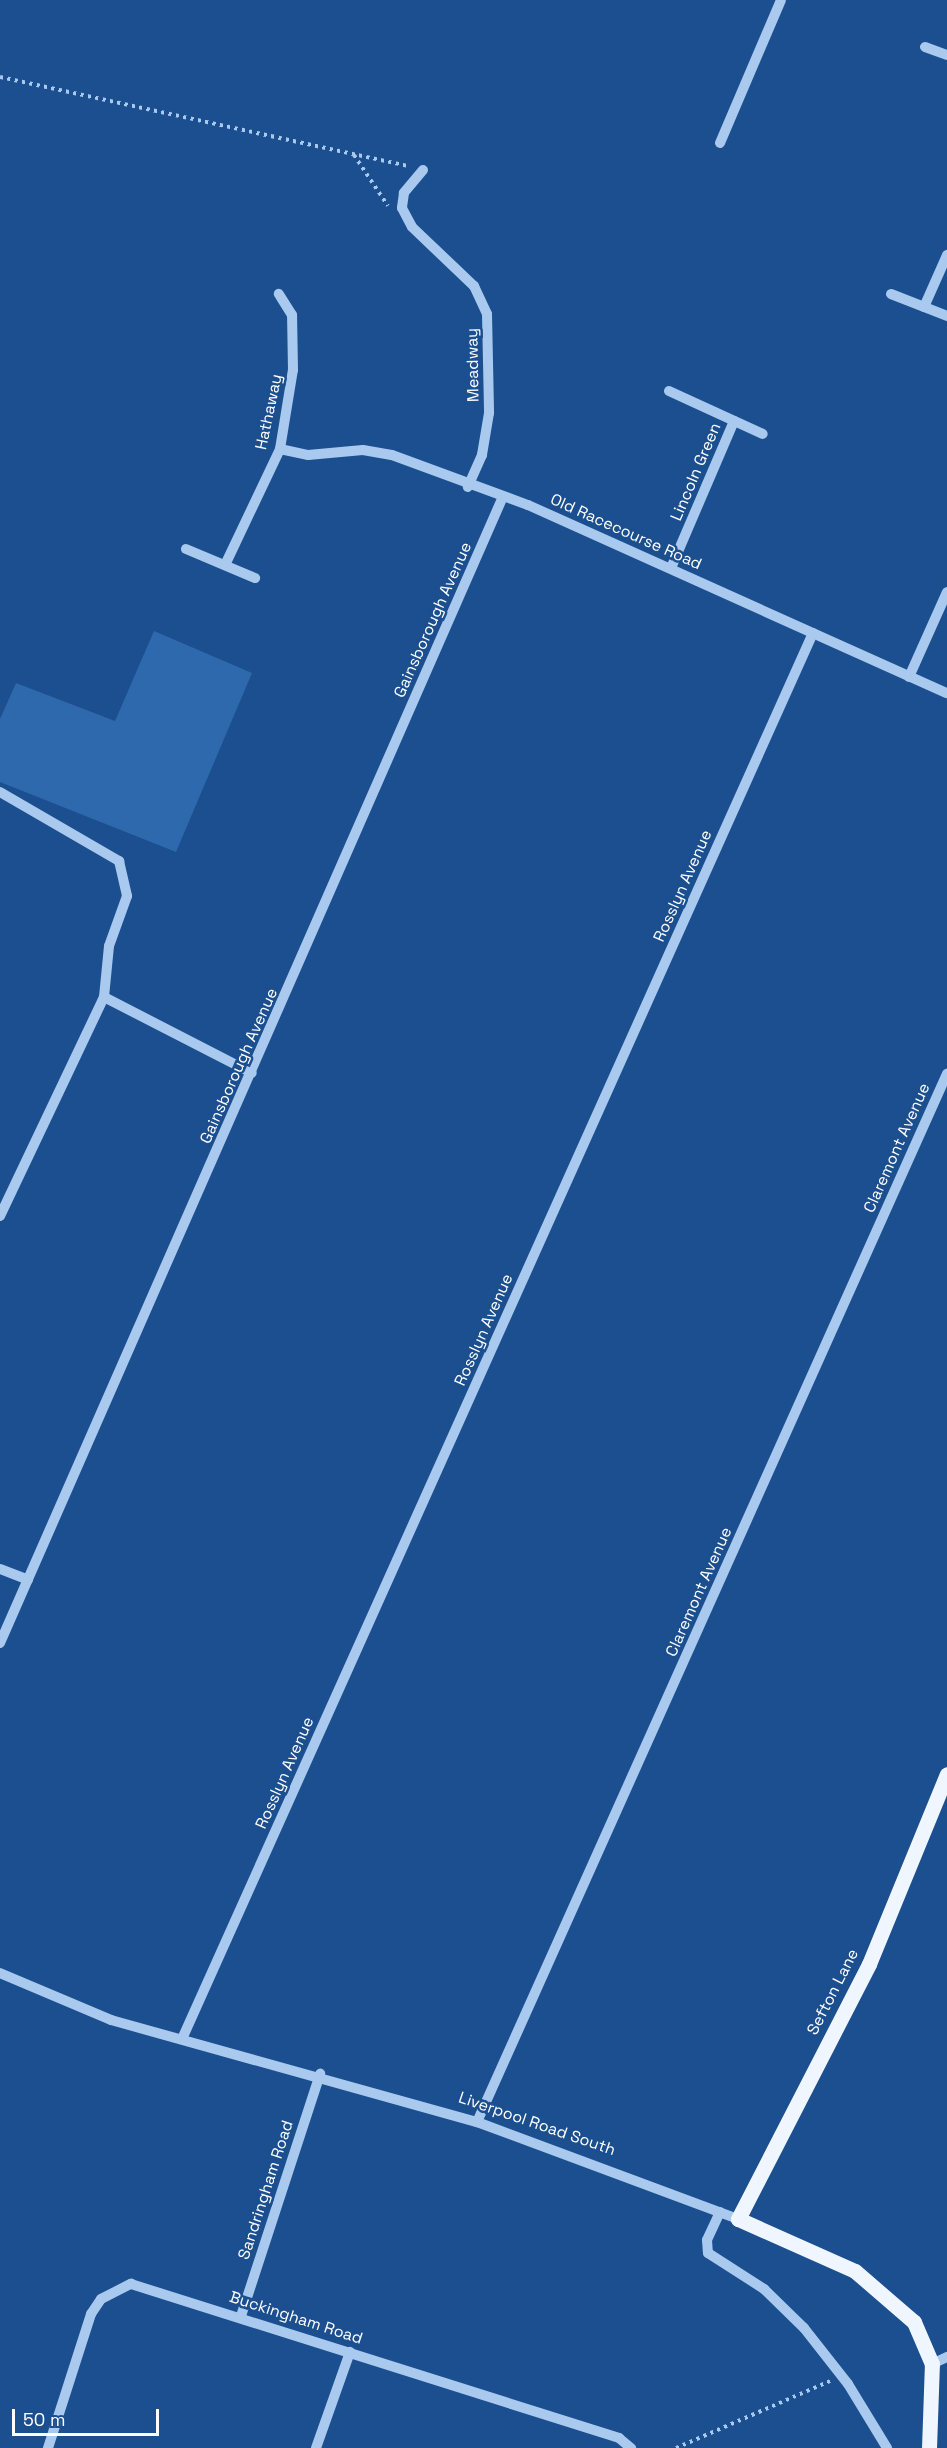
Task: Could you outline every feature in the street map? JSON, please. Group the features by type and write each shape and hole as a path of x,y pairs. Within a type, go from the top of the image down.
{"main road":[{"name":"Sefton Lane","path":"738,2219 868,1964 947,1774"},
{"name":"Liverpool Road South","path":"738,2219 873,2282 914,2322 932,2364 929,2448"}],"street":[{"path":"720,143 781,0"},
{"path":"924,47 947,55"},
{"path":"412,227 402,208 404,193 423,170"},
{"name":"Meadway","path":"412,227 456,263 487,314 489,413 482,455 468,487"},
{"path":"924,307 947,255"},
{"name":"Hathaway","path":"225,565 280,448 293,370 292,315 279,294"},
{"path":"891,294 947,316"},
{"name":"Lincoln Green","path":"669,390 763,434"},
{"name":"Lincoln Green","path":"671,568 734,421"},
{"name":"Old Racecourse Road","path":"280,448 308,455 378,451 468,487 528,505 947,693"},
{"name":"Gainsborough Avenue","path":"0,1643 502,499"},
{"path":"186,549 255,578"},
{"path":"909,677 947,592"},
{"name":"Rosslyn Avenue","path":"182,2039 813,633"},
{"path":"0,792 119,861 127,896 109,946 104,997 0,1216"},
{"path":"104,997 252,1073"},
{"name":"Claremont Avenue","path":"477,2122 947,1074"},
{"path":"0,1569 28,1580"},
{"name":"Liverpool Road South","path":"0,1973 111,2020 320,2074 477,2122 738,2219"},
{"name":"Sandringham Road","path":"241,2316 320,2074"},
{"path":"720,2212 707,2240 708,2253 764,2289 842,2376 887,2448"},
{"name":"Buckingham Road","path":"48,2448 91,2314 101,2299 131,2284 148,2286 619,2438 631,2448"},
{"path":"316,2448 350,2352"},
{"path":"932,2364 947,2356"}],"path":[{"path":"0,77 423,170"},
{"path":"353,155 387,205 412,227"},
{"path":"676,2448 842,2376"}],"shaded area":[{"path":"154,631 252,673 176,852 0,782 0,719 16,683 115,721"}]}
